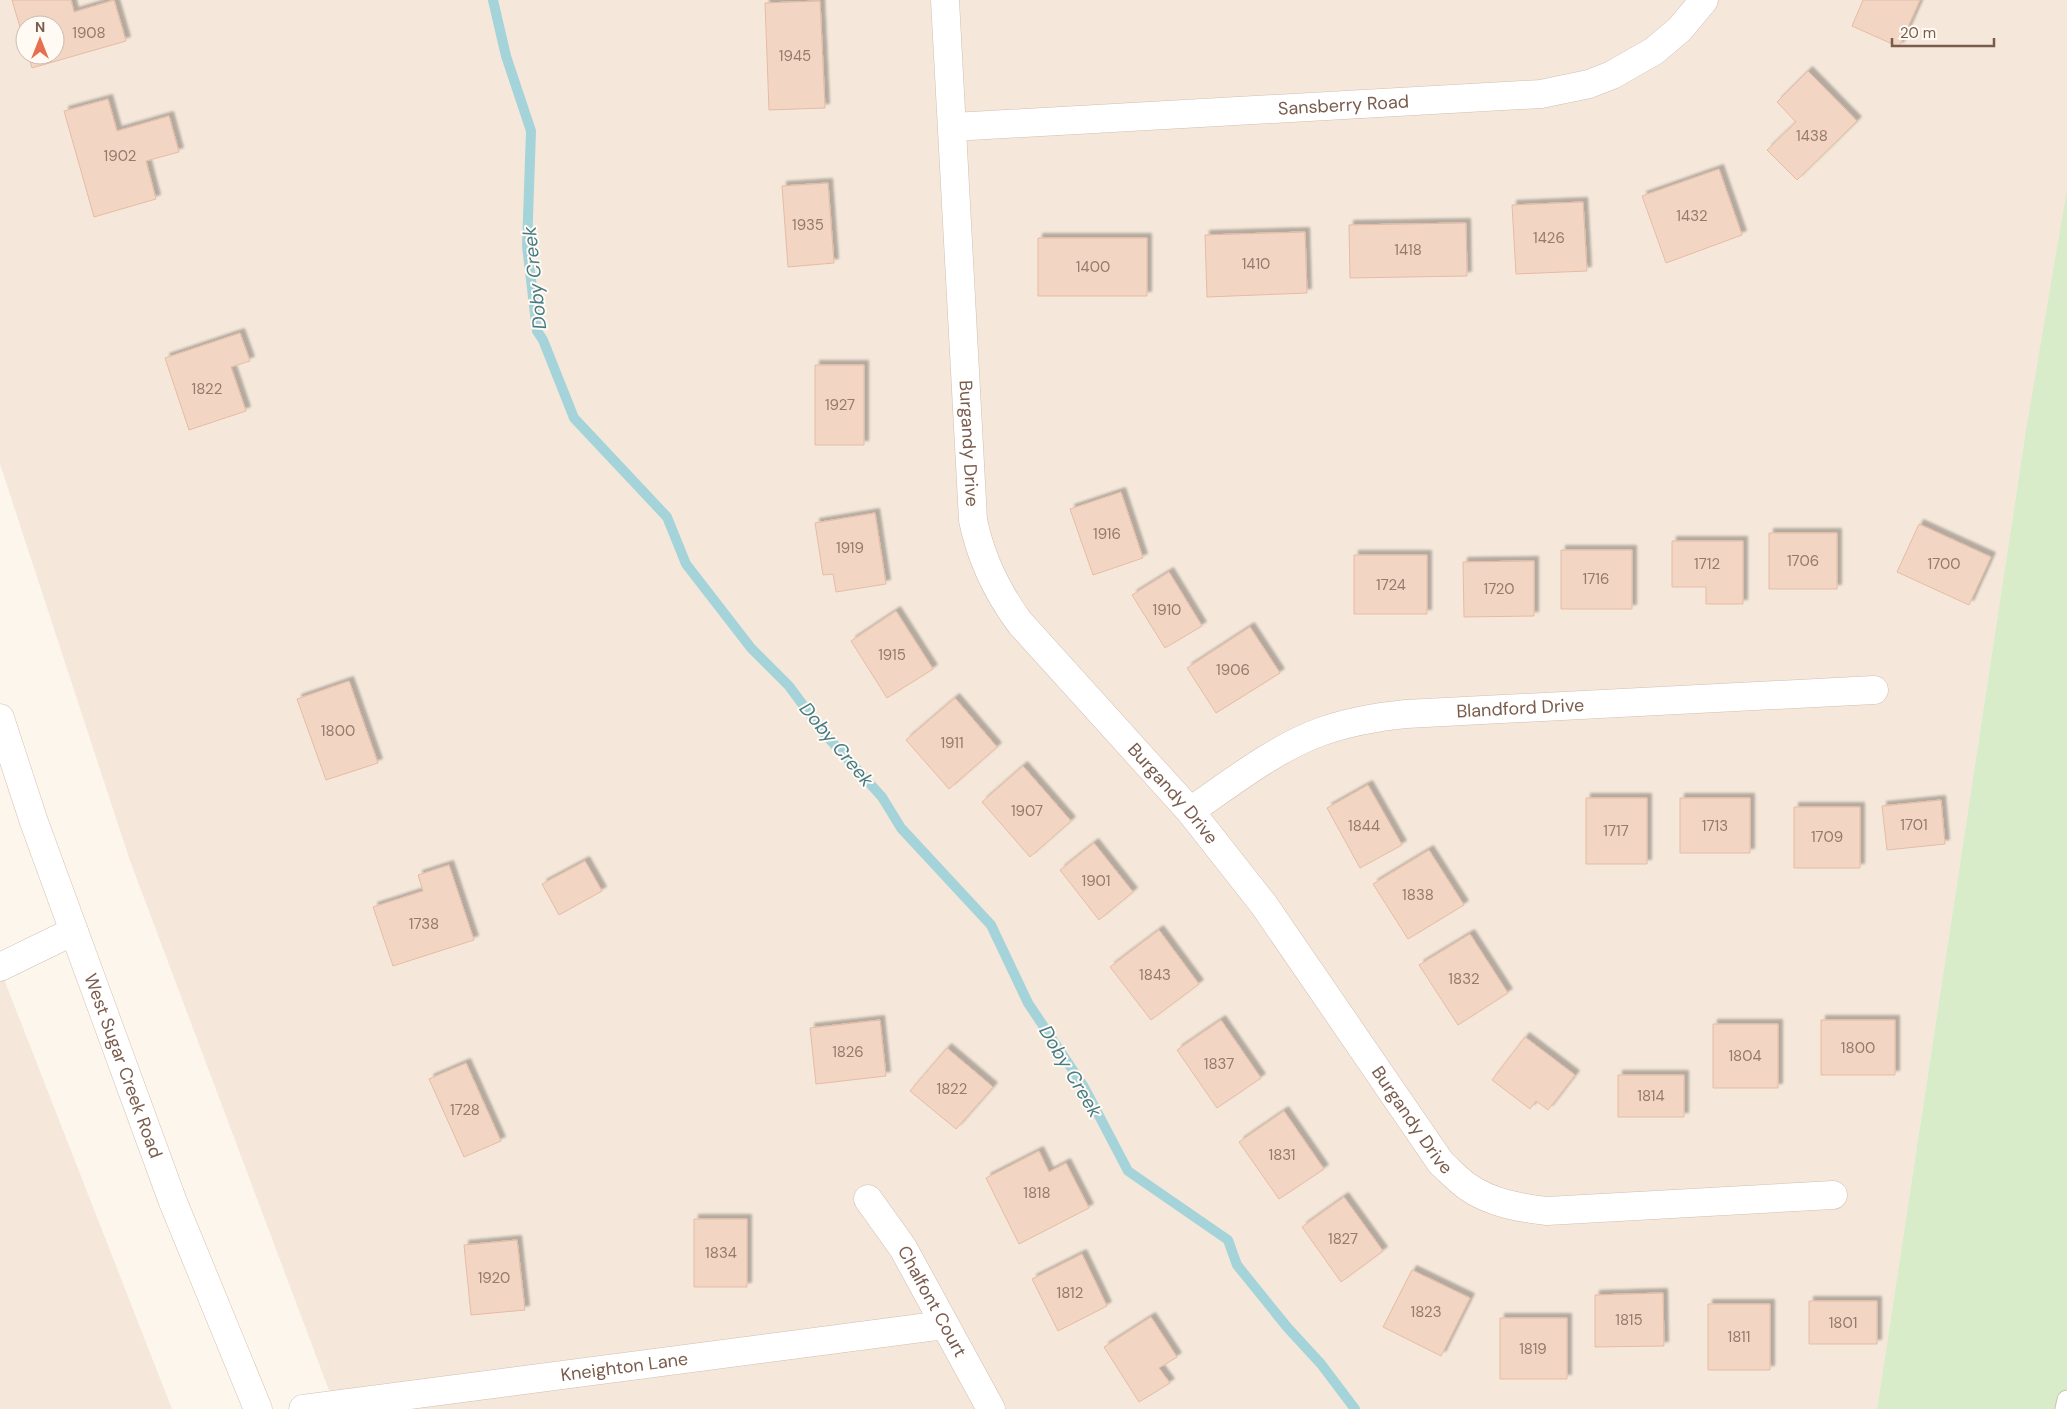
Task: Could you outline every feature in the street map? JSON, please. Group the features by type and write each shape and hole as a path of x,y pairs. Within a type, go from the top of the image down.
{"street":[{"name":"Burgandy Drive","path":"945,0 973,520 985,564 1006,605 1020,623 1190,811 1264,905 1441,1163 1469,1188 1503,1203 1520,1208 1547,1211 1833,1195"},
{"name":"Sansberry Road","path":"953,127 1541,94 1589,84 1612,75 1654,51 1680,29 1704,0"},
{"name":"Blandford Drive","path":"1190,811 1274,755 1319,732 1368,718 1406,714 1874,690"},
{"name":"West Sugar Creek Road","path":"0,718 34,822 172,1202 258,1409"},
{"path":"0,967 74,932"},
{"name":"Chalfont Court","path":"868,1199 903,1248 991,1409"},
{"name":"Kneighton Lane","path":"302,1409 944,1324"}],"lane":[{"path":"2065,1409 2067,1400"}],"shaded area":[{"path":"0,0 2067,0 2067,464 2025,436 1877,1409 336,1409 129,858 0,464"},
{"path":"0,969 172,1409 0,1409"}],"green space":[{"path":"2067,189 2067,1409 1877,1409 2025,436"}],"building":[{"path":"12,0 71,0 74,12 114,0 126,41 65,59 65,15 16,15"},
{"path":"1863,0 1920,0 1899,47 1852,26"},
{"path":"820,1 825,108 769,110 765,3"},
{"path":"31,65 42,65 32,68"},
{"path":"1808,71 1857,121 1797,180 1767,150 1796,122 1777,102"},
{"path":"108,99 117,131 169,116 179,152 146,161 156,199 94,217 64,111"},
{"path":"1719,169 1742,235 1666,263 1642,196"},
{"path":"828,183 834,263 788,267 782,186"},
{"path":"1583,202 1587,271 1516,274 1512,205"},
{"path":"1466,223 1467,276 1350,278 1349,225"},
{"path":"1305,232 1307,293 1207,297 1205,235"},
{"path":"1038,238 1147,238 1147,296 1038,296"},
{"path":"240,333 250,361 231,367 246,411 189,430 165,358"},
{"path":"815,365 864,365 864,445 815,445"},
{"path":"1121,492 1143,558 1093,575 1070,509"},
{"path":"875,513 886,584 836,592 833,574 823,575 815,523"},
{"path":"1919,524 1991,557 1969,605 1897,572"},
{"path":"1769,533 1837,533 1837,589 1769,589"},
{"path":"1672,541 1743,541 1743,604 1706,604 1706,587 1672,587"},
{"path":"1561,550 1632,550 1632,609 1561,609"},
{"path":"1354,555 1427,555 1427,614 1354,614"},
{"path":"1534,561 1534,616 1464,617 1463,562"},
{"path":"1169,572 1202,626 1165,648 1132,595"},
{"path":"896,611 933,669 887,698 851,641"},
{"path":"1250,627 1280,673 1216,713 1187,668"},
{"path":"349,681 378,763 326,780 297,699"},
{"path":"955,698 997,747 949,789 906,740"},
{"path":"1023,766 1071,821 1030,857 982,802"},
{"path":"1368,785 1402,845 1360,868 1327,808"},
{"path":"1586,798 1647,798 1647,864 1586,864"},
{"path":"1680,798 1750,798 1750,853 1680,853"},
{"path":"1941,800 1945,844 1887,850 1882,806"},
{"path":"1794,807 1860,807 1860,868 1794,868"},
{"path":"1094,843 1133,892 1099,920 1060,870"},
{"path":"1429,850 1464,905 1408,939 1373,884"},
{"path":"585,861 602,891 559,915 542,884"},
{"path":"449,865 474,940 393,966 373,907 423,891 418,875"},
{"path":"1159,930 1199,984 1151,1020 1110,967"},
{"path":"1470,934 1508,993 1458,1025 1419,965"},
{"path":"880,1020 886,1076 816,1084 810,1028"},
{"path":"1221,1020 1261,1078 1217,1108 1177,1050"},
{"path":"1821,1020 1895,1020 1895,1075 1821,1075"},
{"path":"1713,1024 1778,1024 1778,1088 1713,1088"},
{"path":"1525,1037 1575,1075 1548,1110 1536,1101 1530,1109 1492,1080"},
{"path":"947,1048 993,1087 956,1129 910,1091"},
{"path":"466,1063 501,1141 464,1157 429,1079"},
{"path":"1618,1075 1684,1075 1684,1117 1618,1117"},
{"path":"1284,1111 1324,1169 1279,1199 1239,1142"},
{"path":"1039,1151 1049,1172 1066,1163 1089,1208 1019,1244 986,1178"},
{"path":"1344,1197 1383,1251 1341,1282 1302,1227"},
{"path":"694,1219 747,1219 747,1287 694,1287"},
{"path":"517,1240 525,1310 471,1315 464,1245"},
{"path":"1082,1254 1107,1306 1058,1331 1032,1279"},
{"path":"1412,1270 1470,1298 1441,1356 1383,1327"},
{"path":"1663,1293 1664,1346 1595,1347 1595,1295"},
{"path":"1809,1301 1877,1301 1877,1344 1809,1344"},
{"path":"1708,1304 1770,1304 1770,1370 1708,1370"},
{"path":"1151,1317 1177,1357 1159,1368 1170,1383 1139,1402 1104,1347"},
{"path":"1500,1318 1567,1318 1567,1379 1500,1379"}],"waterway":[{"name":"Doby Creek","path":"493,0 506,56 531,131 527,246 537,331 543,340 574,418 667,517 686,564 751,648 789,686 823,732 882,797 901,828 991,925 1028,1003 1084,1087 1128,1171 1228,1240 1237,1265 1287,1327 1321,1364 1355,1409"}]}
